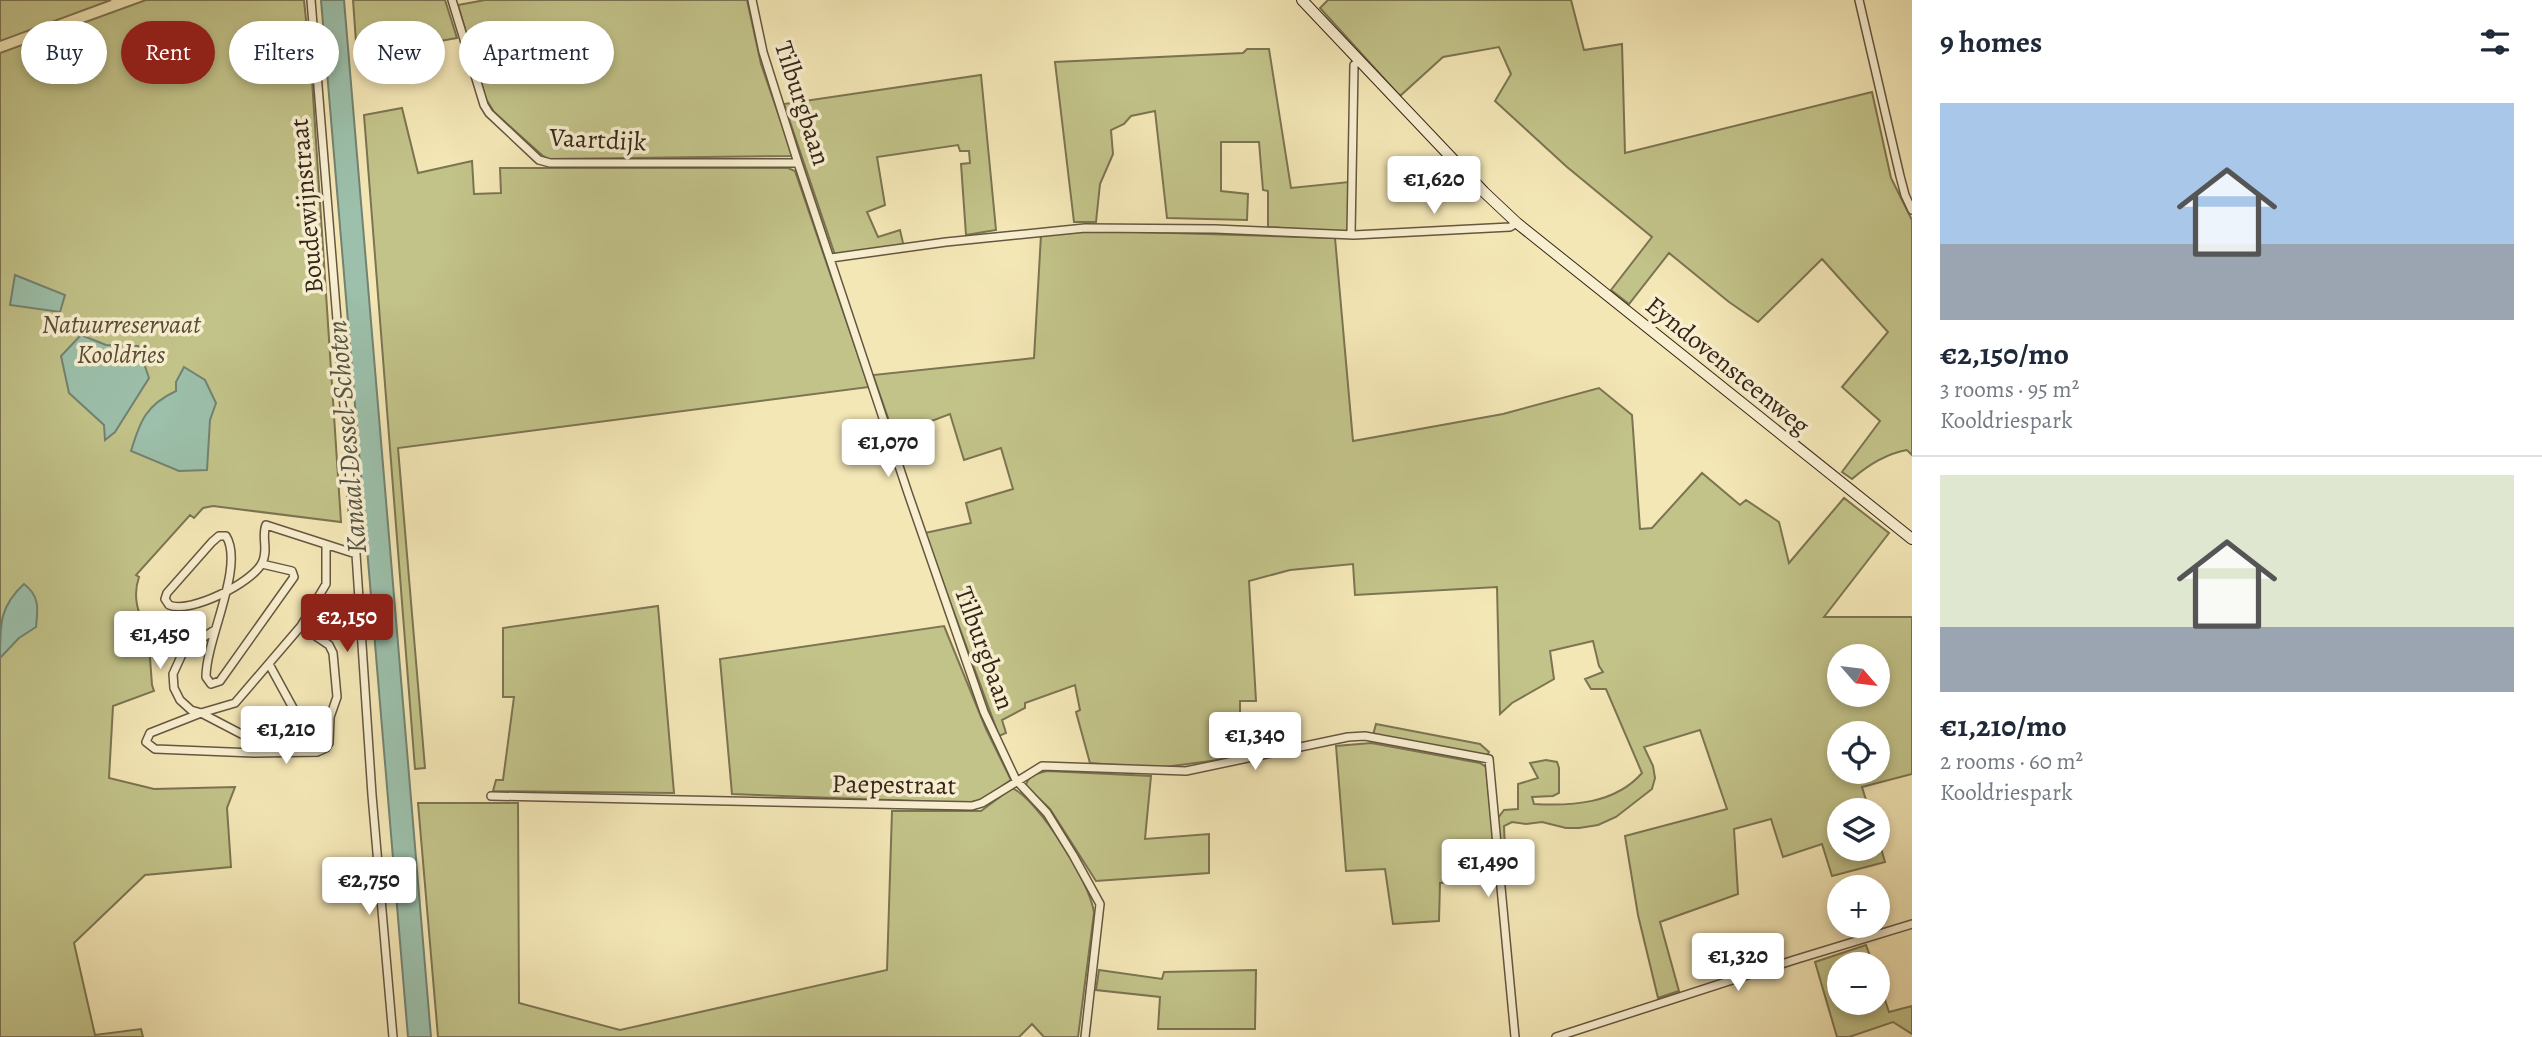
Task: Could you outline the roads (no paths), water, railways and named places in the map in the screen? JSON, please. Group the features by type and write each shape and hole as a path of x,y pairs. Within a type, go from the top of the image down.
{"street":[{"name":"Boudewijnstraat","path":"310,0 393,1037"},
{"name":"Vaartdijk","path":"452,0 484,105 489,113 539,160 550,163 798,163"},
{"name":"Tilburgbaan","path":"752,0 762,52 798,163 984,712 1016,780 1046,813 1086,876 1100,904 1085,1037"},
{"name":"Eyndovensteenweg","path":"1302,0 1483,192 1517,223 1912,539"},
{"path":"1859,0 1900,176 1912,209"},
{"path":"1351,234 1354,65 1359,61"},
{"path":"831,258 946,242 1085,228 1351,234 1510,227 1517,223"},
{"path":"262,564 292,571 294,577 220,681 211,684 205,677 214,631 228,592 231,543 226,536 219,536 167,593 169,605 179,608 228,592 249,578 262,564 267,547 264,532 266,525 356,554"},
{"path":"301,626 329,646 333,653 337,698 330,717 329,743 326,748 317,752 254,753 155,749 146,742 150,733 235,703 301,626 326,584 326,545"},
{"path":"214,631 184,650 173,674 174,688 180,700 191,710 249,738 254,753"},
{"path":"270,664 317,752"},
{"name":"Paepestraat","path":"491,796 972,806 982,803 1042,766 1186,771 1348,737 1365,736 1489,760 1515,1037"},
{"path":"1556,1037 1912,924"}],"park label":[{"name":"Natuurreservaat Kooldries","path":"121,339"}],"water label":[{"name":"Kanaal Dessel-Schoten","path":"346,437"}]}
